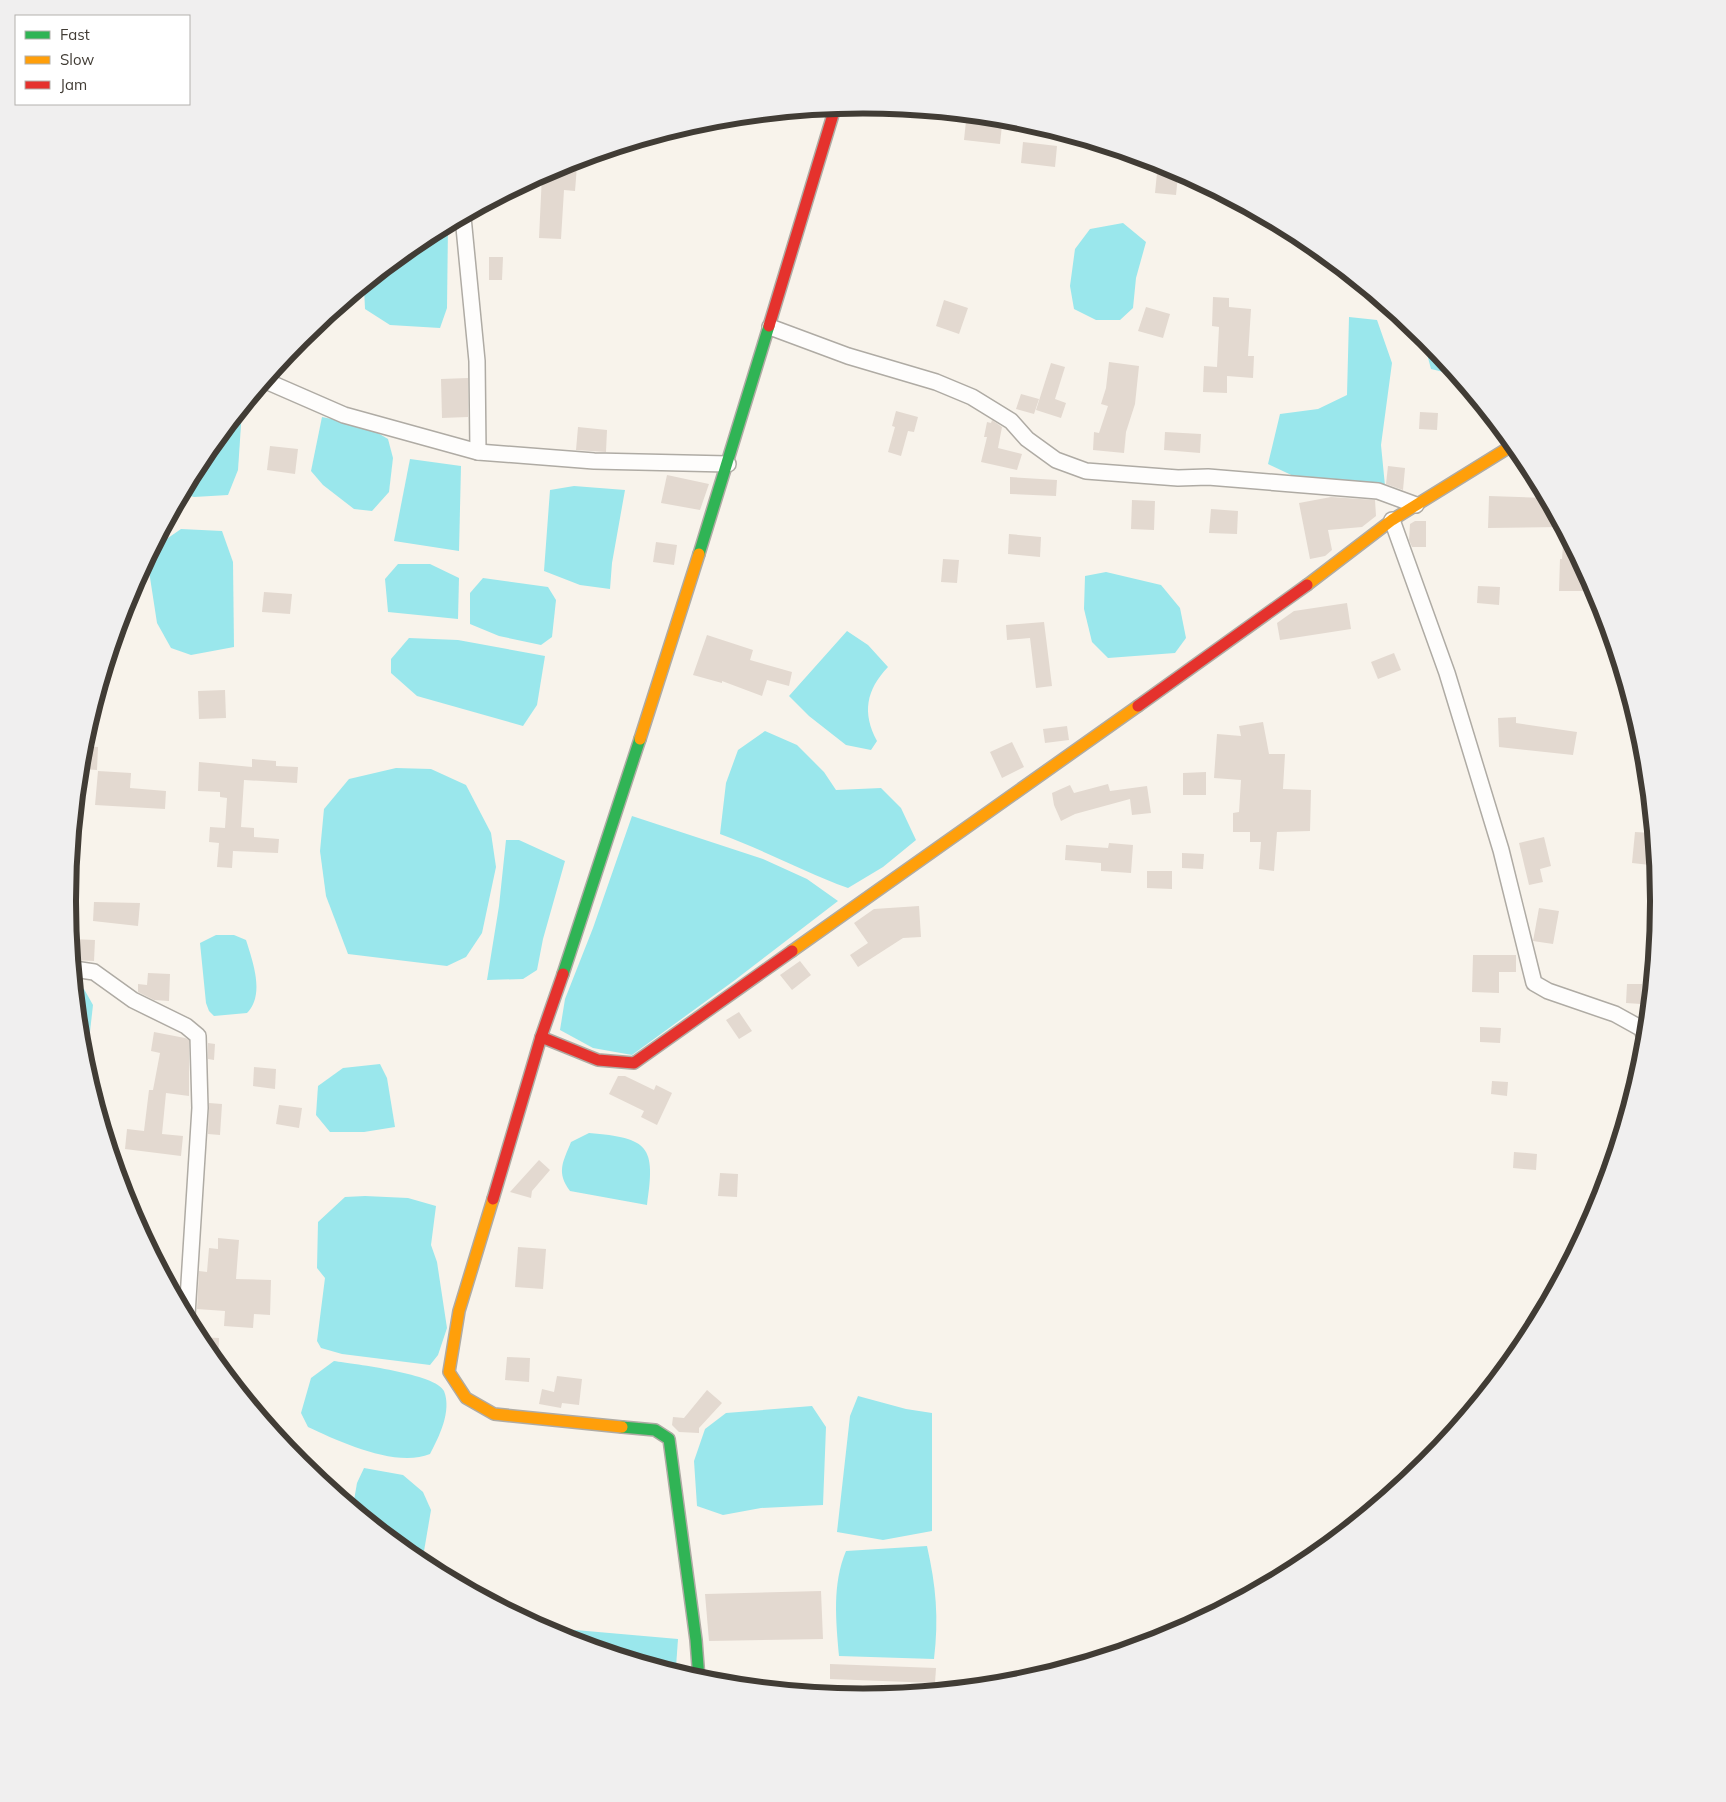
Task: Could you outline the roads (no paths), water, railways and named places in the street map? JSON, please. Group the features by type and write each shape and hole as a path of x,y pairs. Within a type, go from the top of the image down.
{"street":[{"path":"698,1670 696,1640 668,1439 664,1434 655,1430 494,1414 466,1398 449,1372 459,1311 541,1037 598,871 728,464 833,115"},
{"path":"464,224 477,362 478,452"},
{"path":"770,327 848,356 936,382 972,397 1011,421 1027,439 1056,460 1086,471 1178,478 1208,477 1378,491 1416,506"},
{"path":"270,383 344,415 478,452 594,462 728,464"},
{"path":"541,1037 602,1062 618,1066 634,1063 1284,603 1392,520 1506,449"},
{"path":"1392,520 1447,673 1501,850 1534,982 1548,991 1615,1014 1639,1027"},
{"path":"80,970 94,972 132,1000 186,1026 198,1036 200,1108 188,1303"}],"water":[{"path":"1123,223 1146,242 1136,278 1133,308 1120,320 1096,320 1074,309 1070,286 1075,249 1090,229"},
{"path":"448,234 447,308 440,328 390,325 365,309 364,293 426,247"},
{"path":"1349,317 1377,320 1392,363 1381,445 1385,486 1302,480 1268,464 1280,414 1318,409 1347,395"},
{"path":"1427,353 1446,373 1431,369"},
{"path":"322,417 366,426 388,439 393,458 389,492 372,511 354,509 323,485 311,471"},
{"path":"241,419 238,470 228,495 190,496 209,464"},
{"path":"410,459 461,466 459,551 394,541"},
{"path":"574,486 625,490 612,563 610,589 580,585 544,571 550,490"},
{"path":"181,529 222,531 233,562 234,647 191,655 171,648 157,623 149,571 164,541"},
{"path":"398,564 430,564 459,578 458,619 388,612 385,579"},
{"path":"1106,572 1161,585 1180,608 1186,638 1175,653 1108,658 1092,642 1084,609 1085,576"},
{"path":"483,578 548,587 556,600 552,637 541,645 499,636 470,624 470,593"},
{"path":"847,631 868,645 888,667 875,684 869,702 869,721 877,741 871,750 846,745 809,716 789,696"},
{"path":"409,638 458,640 545,656 537,705 523,726 417,696 391,673 391,659"},
{"path":"765,731 797,745 824,772 836,790 881,788 901,808 916,840 883,867 848,888 720,834 726,783 738,750"},
{"path":"396,768 431,769 466,785 491,833 496,867 482,933 466,957 447,966 348,954 326,896 320,851 324,809 349,779"},
{"path":"632,816 763,859 807,879 838,901 735,980 632,1055 593,1048 560,1030 565,999 593,928"},
{"path":"506,840 519,840 565,861 543,939 537,970 523,979 487,980 499,906"},
{"path":"216,935 234,935 246,940 256,978 255,997 247,1013 214,1016 209,1011 206,1003 200,943"},
{"path":"81,988 84,989 93,1005 89,1041"},
{"path":"380,1064 387,1078 395,1127 364,1132 330,1132 316,1115 318,1086 343,1068"},
{"path":"589,1133 625,1138 636,1142 644,1149 650,1170 647,1205 570,1191 563,1178 563,1161 571,1142"},
{"path":"345,1197 408,1198 436,1206 431,1245 437,1262 447,1328 438,1355 430,1365 342,1354 321,1348 317,1341 325,1278 317,1268 318,1222"},
{"path":"334,1361 394,1371 438,1385 444,1391 446,1407 443,1424 430,1454 401,1458 385,1456 336,1440 308,1427 301,1413 311,1378"},
{"path":"858,1396 906,1409 932,1413 932,1531 883,1540 837,1532 850,1416"},
{"path":"812,1406 826,1427 823,1505 761,1508 723,1515 697,1506 694,1461 705,1429 726,1413"},
{"path":"364,1468 403,1475 423,1492 431,1510 424,1553 354,1501 357,1483"},
{"path":"927,1546 936,1602 934,1659 839,1656 836,1603 839,1576 846,1551"},
{"path":"565,1629 678,1639 676,1665 610,1646"}]}
